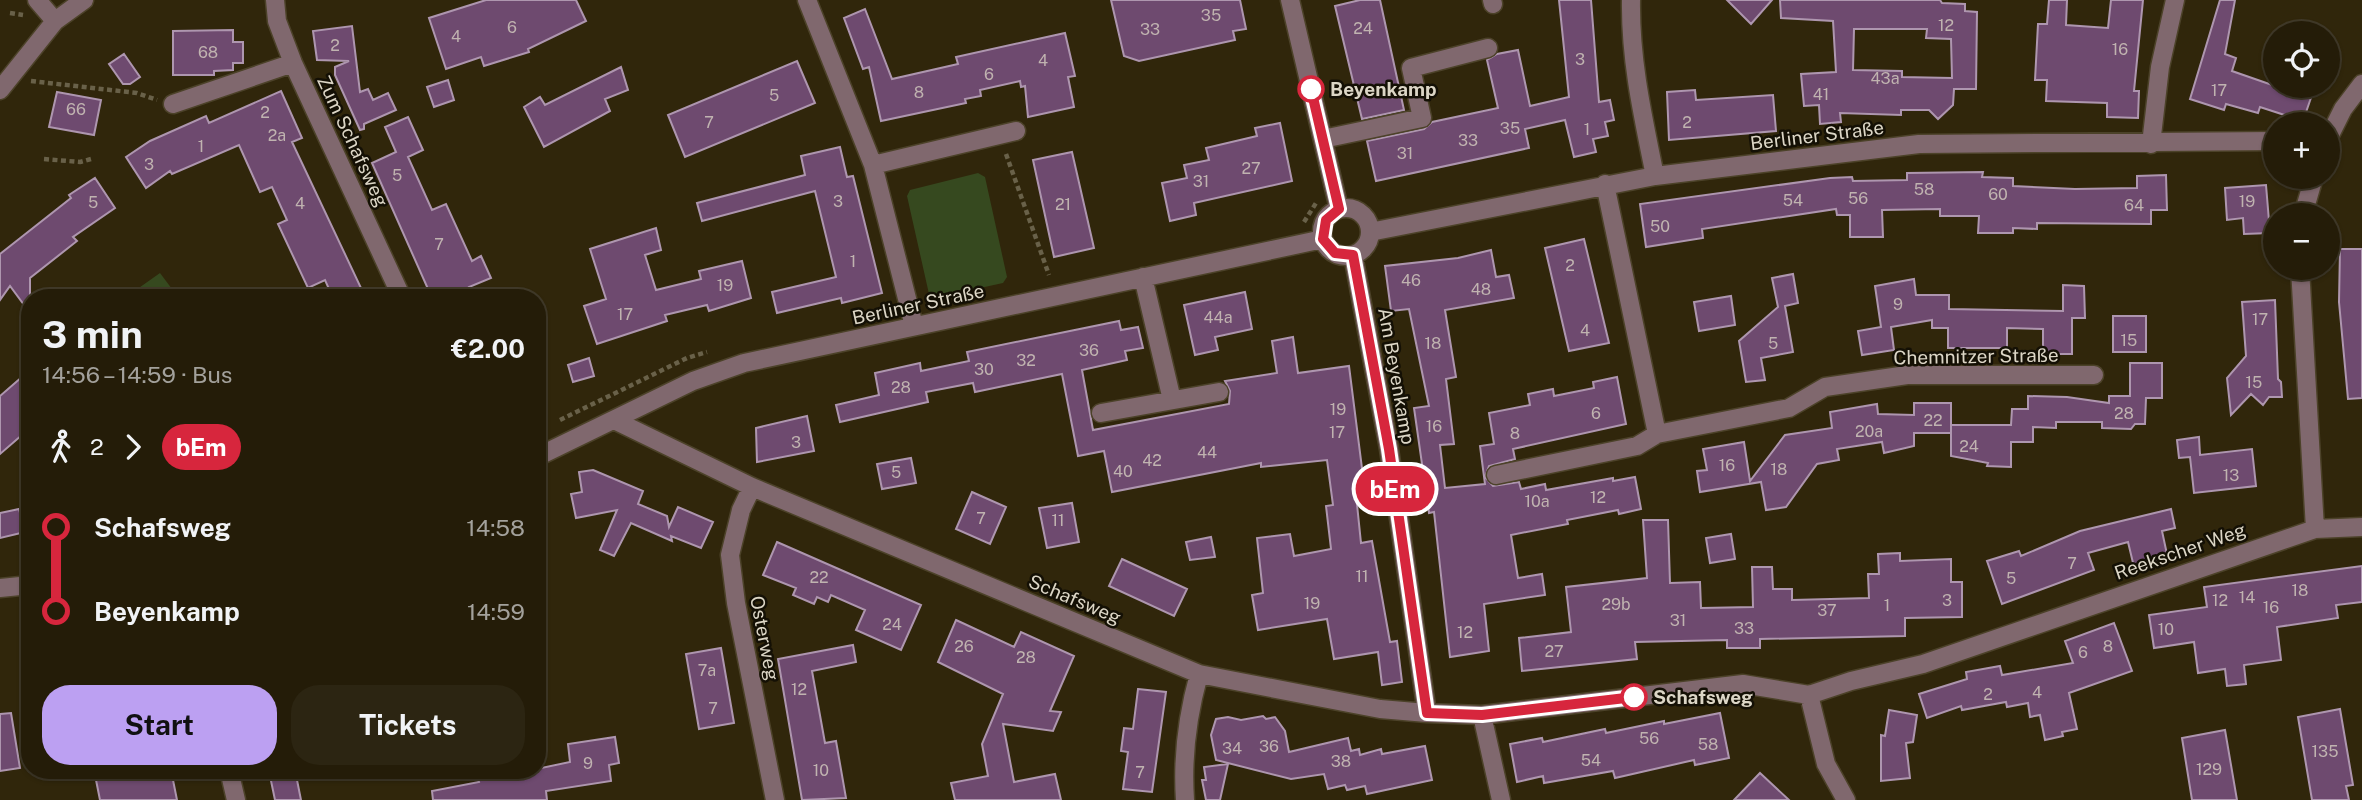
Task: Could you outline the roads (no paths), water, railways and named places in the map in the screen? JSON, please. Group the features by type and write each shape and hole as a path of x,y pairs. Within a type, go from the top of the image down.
{"street":[{"path":"37,0 55,21"},
{"path":"4,84 55,21 83,0"},
{"name":"Zum Schafsweg","path":"275,0 277,21 293,64 398,289"},
{"path":"807,0 873,165 914,326"},
{"path":"1290,0 1339,209"},
{"path":"1631,0 1635,71 1655,176"},
{"path":"2151,144 2160,67 2175,0"},
{"path":"1323,139 1422,118 1411,68 1488,48"},
{"path":"173,104 293,64"},
{"path":"2340,115 2362,84"},
{"path":"873,165 1007,132"},
{"name":"Berliner Straße","path":"1370,232 1605,184 1919,144 2263,141"},
{"path":"1605,184 1657,434"},
{"path":"1350,208 1359,212 1365,218 1370,232 1367,244 1353,255 1335,253 1323,239 1326,220 1339,209 1350,208"},
{"name":"Berliner Straße","path":"546,453 693,381 744,363 1323,239"},
{"name":"Am Beyenkamp","path":"1353,255 1389,449 1427,713"},
{"path":"1143,277 1172,400"},
{"path":"2301,280 2315,529"},
{"name":"Chemnitzer Straße","path":"1496,475 1637,446 1657,434 1789,408 1825,387 1907,375 2094,375"},
{"path":"1101,413 1219,392"},
{"name":"Schafsweg","path":"614,420 752,487 1199,674 1380,709 1482,715 1743,684 1809,695"},
{"name":"Osterweg","path":"752,487 741,510 730,555 736,603 775,800"},
{"name":"Reekscher Weg","path":"1809,695 1851,681 1923,664 2315,529 2362,527"},
{"path":"0,588 21,586"},
{"path":"1185,800 1182,761 1189,707 1199,674"},
{"path":"1809,695 1826,764 1846,800"},
{"path":"1482,715 1501,800"},
{"path":"231,779 236,800"}],"place":[{"name":"Beyenkamp","path":"1311,89"},
{"name":"Schafsweg","path":"1634,697"}]}
